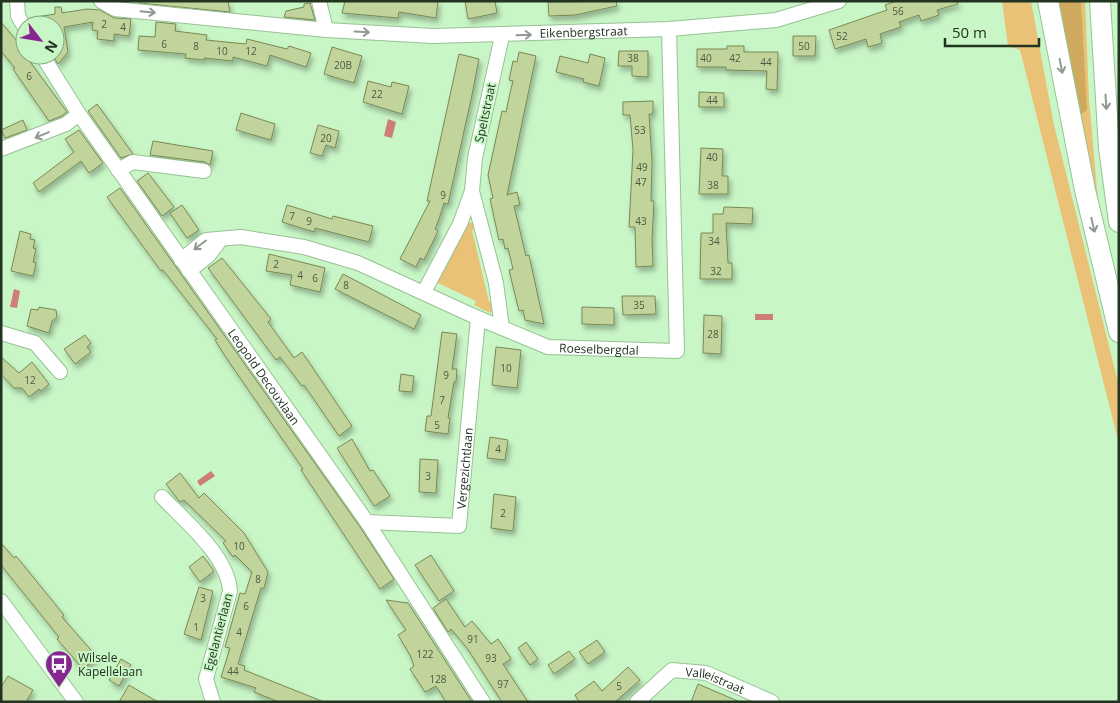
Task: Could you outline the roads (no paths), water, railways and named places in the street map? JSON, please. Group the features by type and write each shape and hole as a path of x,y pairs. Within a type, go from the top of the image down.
{"highway":[{"path":"1048,1 1085,190 1119,332"},
{"path":"1100,1 1109,148 1119,222"}],"street":[{"path":"17,1 18,15"},
{"name":"Eikenbergstraat","path":"102,1 115,9 326,30 433,36 502,36 669,29 776,20 839,1"},
{"path":"319,1 326,30"},
{"name":"Roeselbergdal","path":"185,265 209,255 221,239 241,237 304,247 358,263 478,318 548,347 677,350 669,29"},
{"name":"Speltstraat","path":"424,292 460,224 472,191 475,158 502,36"},
{"name":"Leopold Decouxlaan","path":"48,65 79,114 118,170 367,522 483,702"},
{"path":"1,149 66,124 79,114"},
{"path":"118,170 133,162 204,171"},
{"name":"Speltstraat","path":"472,191 496,283 502,328"},
{"name":"Vergezichtlaan","path":"367,522 459,526 478,318"},
{"path":"1,333 34,343 60,372"},
{"name":"Egelantierlaan","path":"162,497 208,544 229,578 230,591 206,679 213,702"},
{"path":"1,601 76,702"},
{"name":"Valleistraat","path":"638,702 672,670 706,673 772,702"}],"place":[{"name":"Wilsele Kapellelaan","path":"59,688"}]}
